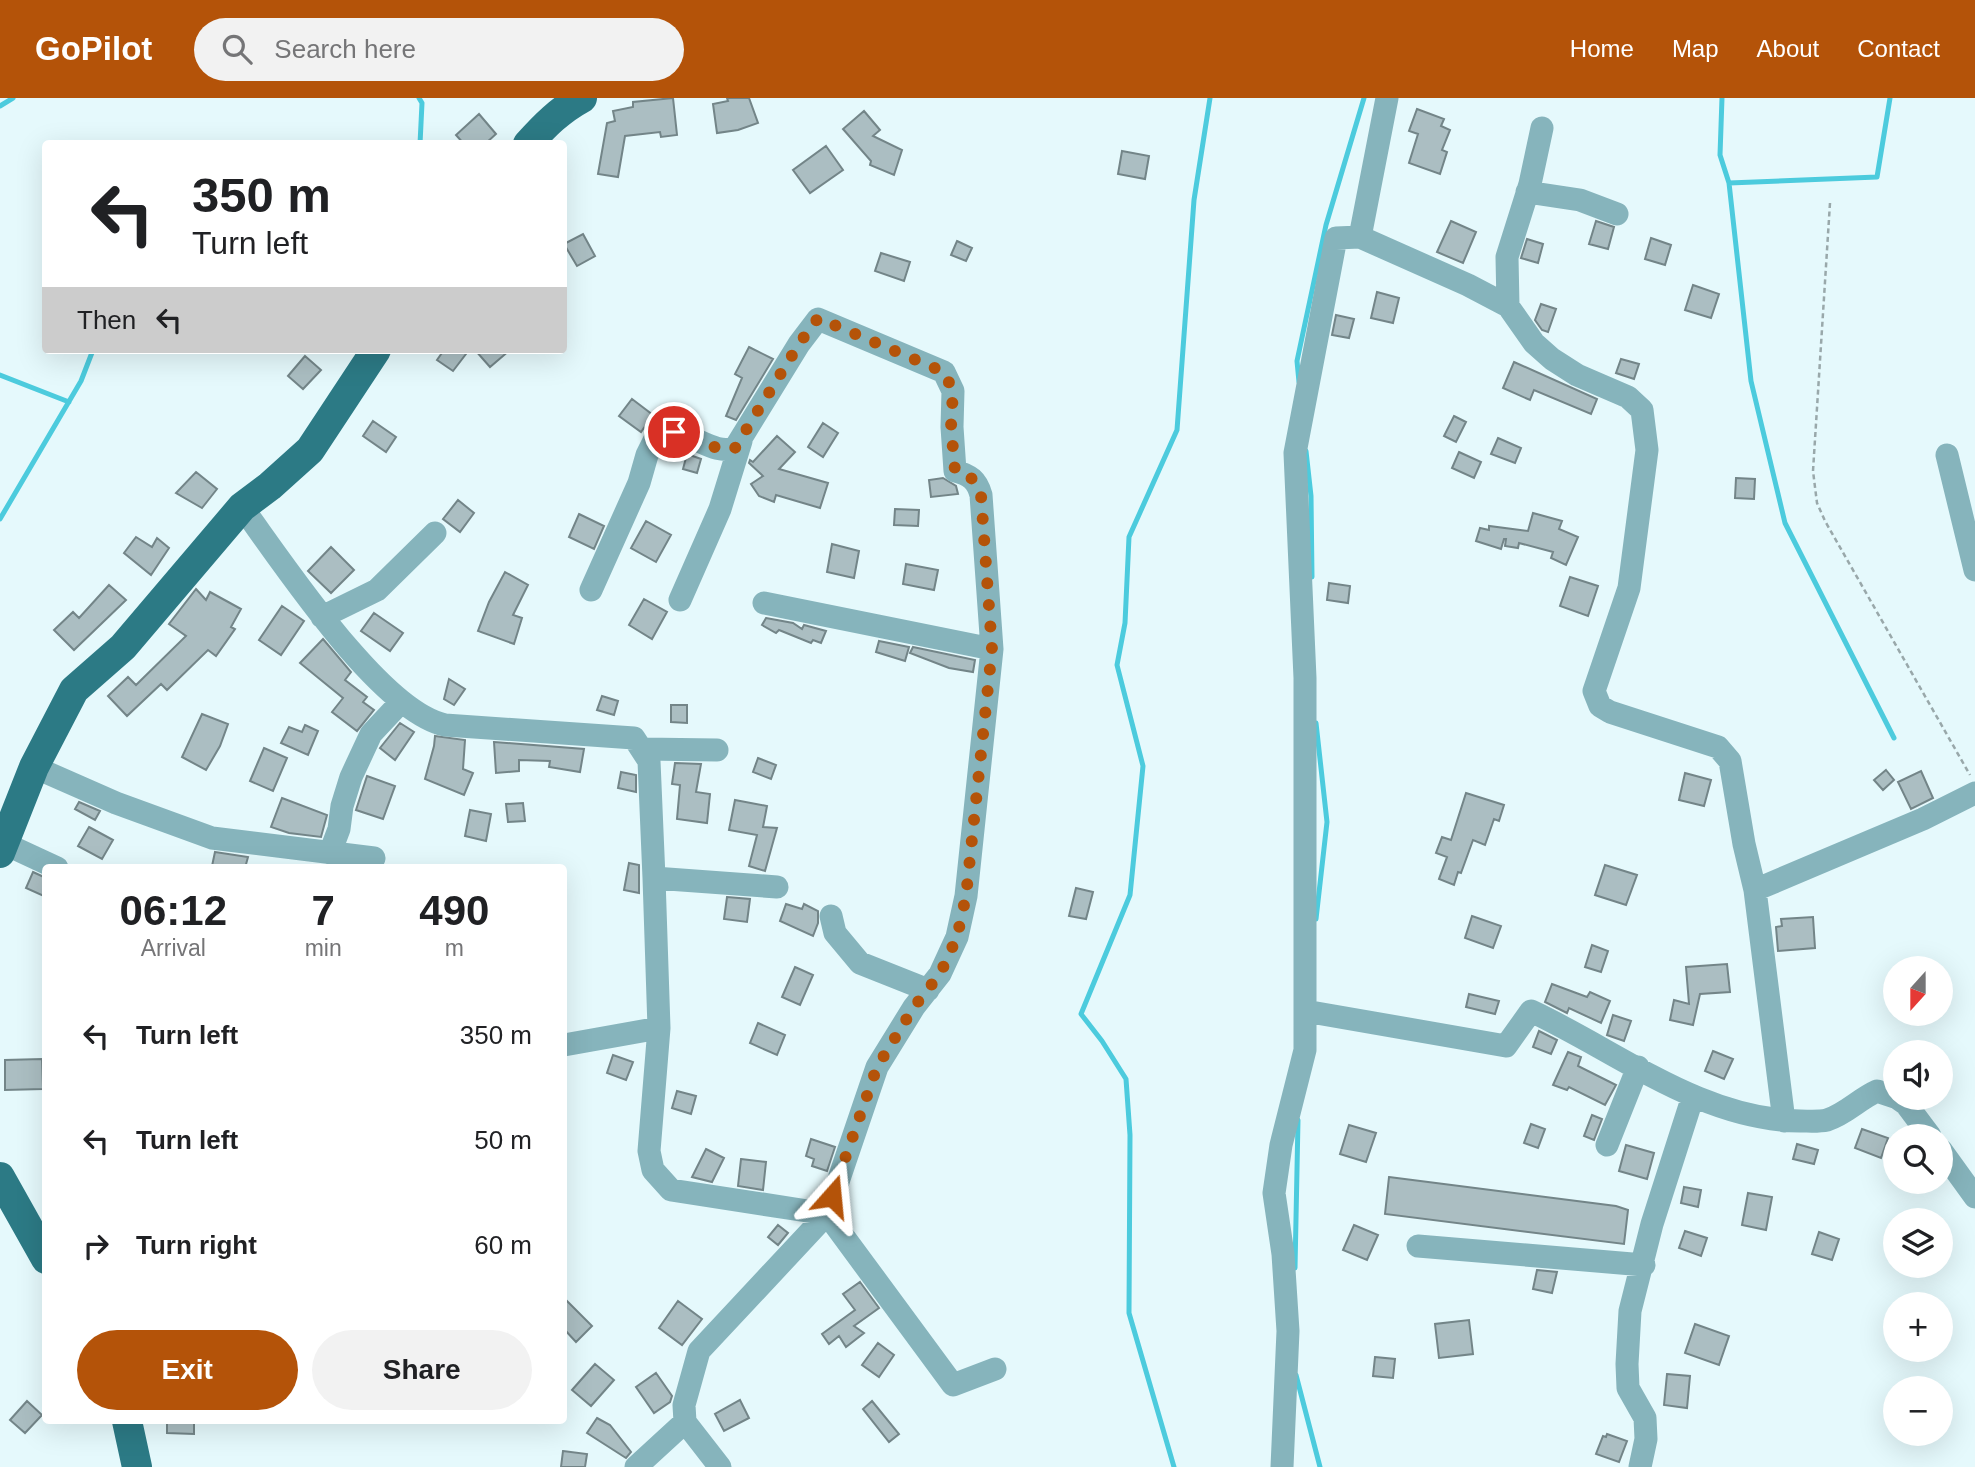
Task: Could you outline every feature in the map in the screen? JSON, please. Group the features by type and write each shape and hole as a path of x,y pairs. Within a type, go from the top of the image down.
{"main road":[{"path":"532,140 549,121 582,98"},
{"path":"1,848 34,767 74,691 123,647 243,507 310,450 373,354"},
{"path":"0,1177 42,1252"},
{"path":"128,1424 137,1467"}],"street":[{"path":"1360,237 1387,98"},
{"path":"1508,306 1507,257 1527,192 1542,128"},
{"path":"1527,192 1580,200 1617,214"},
{"path":"1282,1467 1288,1331 1283,1254 1275,1193 1280,1144 1305,1049 1305,678 1295,453 1336,238 1360,237 1468,285 1508,306 1534,343 1552,359 1577,375 1628,397 1643,410 1647,450 1629,588 1594,691 1600,706 1610,712 1717,747 1730,761 1755,890 1784,1121"},
{"path":"591,590 657,435 682,433 723,450 735,448 818,318 944,372 953,391 951,427 955,471 968,475 978,484 981,495 992,649 966,896 957,937 940,974 877,1067 827,1214 699,1351 684,1405 685,1422 720,1467"},
{"path":"680,600 720,509 741,441"},
{"path":"1947,455 1975,567"},
{"path":"243,507 322,617 401,702 431,722 634,738 649,761 659,1028 649,1151 653,1170 671,1190 827,1214 953,1385 995,1369"},
{"path":"322,617 377,590 435,533"},
{"path":"764,603 992,649"},
{"path":"330,853 339,829 342,806 351,777 371,734 401,702"},
{"path":"643,749 717,750"},
{"path":"34,767 116,803 212,838 374,859"},
{"path":"1755,890 1923,819 1975,793"},
{"path":"1,848 46,864"},
{"path":"654,878 777,887"},
{"path":"831,916 835,933 860,963 928,990"},
{"path":"1305,1011 1506,1046 1531,1011 1693,1096 1738,1112 1784,1121 1824,1121 1841,1114 1864,1097 1877,1091 1883,1093"},
{"path":"567,1044 659,1028"},
{"path":"1608,1145 1638,1067"},
{"path":"1640,1467 1646,1439 1645,1418 1628,1388 1630,1311 1653,1224 1693,1096"},
{"path":"1953,1166 1975,1196"},
{"path":"1418,1246 1644,1265"},
{"path":"636,1467 685,1422"}],"path":[{"path":"1830,203 1813,471 1817,503 1975,784"}],"building":[{"path":"673,98 677,135 661,137 660,132 625,136 618,177 598,174 607,123 615,121 613,111 633,107 633,102"},
{"path":"727,98 749,98 758,123 717,133 713,104 728,101"},
{"path":"1417,109 1444,119 1441,126 1450,130 1442,150 1447,152 1440,174 1409,163 1418,134 1409,131"},
{"path":"864,111 880,130 873,136 902,150 894,175 870,165 871,161 843,129"},
{"path":"479,114 496,134 489,140 460,140 456,135"},
{"path":"826,146 843,170 810,193 793,170"},
{"path":"1122,151 1149,156 1145,179 1118,174"},
{"path":"1451,221 1476,232 1463,263 1437,252"},
{"path":"1596,221 1614,227 1608,249 1589,244"},
{"path":"583,234 595,256 577,266 567,249 567,242"},
{"path":"1651,238 1671,245 1665,265 1645,259"},
{"path":"1527,239 1543,244 1538,263 1521,258"},
{"path":"957,241 972,248 966,261 951,255"},
{"path":"881,253 910,262 904,281 875,271"},
{"path":"1693,285 1719,294 1711,318 1685,310"},
{"path":"1377,292 1399,298 1393,323 1371,318"},
{"path":"1541,304 1556,309 1548,332 1542,330 1535,320"},
{"path":"1336,315 1354,319 1349,338 1332,335"},
{"path":"749,347 773,359 736,420 726,416 742,378 735,374"},
{"path":"441,354 466,354 453,371 437,360"},
{"path":"479,354 505,354 490,367"},
{"path":"305,356 321,370 303,389 288,376"},
{"path":"1621,359 1639,364 1634,379 1616,373"},
{"path":"1514,362 1597,399 1591,414 1534,390 1530,400 1503,388"},
{"path":"632,399 653,415 641,432 619,416"},
{"path":"1454,416 1466,422 1456,442 1444,436"},
{"path":"373,421 396,437 386,452 363,436"},
{"path":"823,423 838,433 823,457 808,447"},
{"path":"777,436 795,452 779,469 828,483 820,508 776,495 774,502 759,496 751,484 763,476 749,463 750,460 753,462"},
{"path":"1498,438 1521,448 1515,463 1491,454"},
{"path":"1459,452 1481,462 1474,478 1452,468"},
{"path":"687,454 701,459 697,473 683,469"},
{"path":"196,472 217,489 202,508 176,493"},
{"path":"943,478 956,486 958,494 931,497 929,480"},
{"path":"1736,478 1755,479 1754,499 1735,498"},
{"path":"458,500 474,513 460,532 443,519"},
{"path":"895,509 919,510 918,526 894,525"},
{"path":"1533,513 1562,521 1559,529 1578,537 1566,565 1551,558 1553,552 1519,543 1518,548 1505,546 1506,539 1501,549 1476,541 1480,528 1489,530 1489,526 1528,531"},
{"path":"579,514 604,526 594,549 569,537"},
{"path":"646,521 671,535 656,562 631,548"},
{"path":"136,537 152,547 157,538 169,548 151,575 124,553"},
{"path":"832,544 859,551 854,578 827,572"},
{"path":"331,547 354,570 331,593 308,571"},
{"path":"906,564 938,570 934,590 903,584"},
{"path":"505,572 528,585 513,615 522,618 514,644 478,631"},
{"path":"1570,577 1598,586 1588,616 1560,606"},
{"path":"1329,583 1350,586 1348,603 1327,600"},
{"path":"109,585 126,600 74,650 54,630 73,612 79,618"},
{"path":"196,589 206,600 210,592 241,609 231,627 235,629 216,656 208,650 167,690 161,684 127,716 108,696 128,677 136,685 186,636 169,624"},
{"path":"644,599 667,612 652,639 629,625"},
{"path":"282,606 304,621 281,655 259,640"},
{"path":"374,613 403,633 390,651 361,631"},
{"path":"766,618 793,623 802,629 804,625 826,631 821,643 813,640 811,643 779,630 776,633 762,625"},
{"path":"323,639 351,672 345,680 367,697 363,702 374,710 357,731 332,712 343,698 300,663"},
{"path":"879,641 909,647 905,661 876,652"},
{"path":"913,647 975,660 973,672 949,668 910,653"},
{"path":"449,679 465,689 454,705 444,699"},
{"path":"602,696 618,701 614,715 597,710"},
{"path":"671,705 687,705 687,723 671,722"},
{"path":"202,714 228,724 220,746 206,770 182,757"},
{"path":"400,723 414,732 395,760 380,748"},
{"path":"305,725 318,731 308,755 281,743 289,727 302,732"},
{"path":"435,736 465,740 463,769 473,773 464,795 425,779"},
{"path":"494,742 584,749 580,772 549,767 550,761 519,760 519,771 496,773"},
{"path":"264,748 287,758 273,791 250,781"},
{"path":"758,758 776,765 771,779 753,772"},
{"path":"675,763 701,764 696,792 710,794 707,823 677,819 680,785 672,784"},
{"path":"1886,770 1894,780 1883,790 1874,780"},
{"path":"1921,771 1933,798 1911,809 1898,782"},
{"path":"621,772 636,775 636,792 618,788"},
{"path":"1685,773 1711,780 1704,806 1679,800"},
{"path":"367,776 395,786 383,819 356,810"},
{"path":"1466,793 1504,805 1499,821 1494,819 1485,845 1473,840 1454,885 1439,879 1447,857 1436,853 1442,837 1451,840"},
{"path":"282,798 327,815 321,837 289,833 271,827"},
{"path":"735,800 767,806 763,827 777,828 765,871 749,866 757,835 729,830"},
{"path":"79,802 100,811 95,820 75,809"},
{"path":"523,803 525,821 508,822 506,804"},
{"path":"470,810 491,814 486,841 465,836"},
{"path":"89,827 113,840 102,859 78,846"},
{"path":"215,852 248,857 246,864 212,864"},
{"path":"629,863 639,865 639,893 624,890"},
{"path":"1605,865 1637,875 1626,905 1595,895"},
{"path":"33,872 42,876 42,895 26,888"},
{"path":"1076,888 1093,892 1086,919 1069,916"},
{"path":"727,897 750,899 747,922 724,919"},
{"path":"786,904 802,909 804,904 818,911 818,923 813,936 780,921"},
{"path":"1472,916 1501,926 1493,948 1465,938"},
{"path":"1813,917 1815,948 1778,951 1776,927 1782,926 1781,919"},
{"path":"1592,945 1608,951 1601,972 1585,967"},
{"path":"1727,964 1730,992 1700,994 1693,1025 1670,1020 1674,1000 1689,1004 1686,967"},
{"path":"795,967 813,975 800,1005 782,997"},
{"path":"1552,984 1587,997 1590,992 1610,1001 1601,1023 1569,1008 1567,1013 1545,1002"},
{"path":"1469,994 1499,1001 1495,1014 1466,1007"},
{"path":"1613,1015 1631,1021 1624,1041 1607,1035"},
{"path":"758,1023 785,1035 777,1055 750,1043"},
{"path":"1539,1031 1557,1040 1551,1054 1533,1047"},
{"path":"1713,1051 1733,1059 1724,1079 1705,1071"},
{"path":"1568,1052 1581,1057 1578,1066 1616,1085 1605,1105 1569,1087 1567,1090 1553,1085"},
{"path":"613,1055 633,1062 626,1080 607,1073"},
{"path":"42,1059 42,1089 5,1090 5,1060"},
{"path":"677,1091 696,1096 691,1114 672,1108"},
{"path":"1592,1115 1602,1119 1594,1140 1584,1136"},
{"path":"1531,1124 1545,1129 1538,1148 1524,1143"},
{"path":"1349,1125 1376,1133 1366,1162 1340,1154"},
{"path":"1862,1129 1883,1136 1881,1158 1855,1148"},
{"path":"811,1139 835,1147 827,1171 812,1166 814,1159 806,1156"},
{"path":"1797,1144 1818,1150 1814,1164 1793,1159"},
{"path":"1626,1145 1654,1153 1647,1179 1619,1171"},
{"path":"706,1149 724,1158 712,1182 692,1177"},
{"path":"741,1159 766,1162 763,1190 738,1186"},
{"path":"1389,1177 1616,1206 1628,1210 1624,1244 1385,1214"},
{"path":"1684,1187 1701,1190 1698,1207 1681,1203"},
{"path":"1748,1193 1772,1197 1766,1230 1742,1225"},
{"path":"778,1225 788,1233 778,1245 768,1237"},
{"path":"1354,1225 1378,1235 1367,1260 1343,1250"},
{"path":"1685,1231 1707,1238 1701,1256 1679,1248"},
{"path":"1819,1232 1839,1239 1832,1260 1812,1254"},
{"path":"1537,1270 1557,1272 1552,1293 1533,1289"},
{"path":"860,1282 879,1308 854,1326 864,1333 846,1347 839,1336 829,1344 822,1334 855,1310 843,1294"},
{"path":"567,1301 592,1326 576,1342 567,1332"},
{"path":"678,1301 702,1319 682,1345 659,1328"},
{"path":"1469,1320 1473,1354 1439,1358 1435,1324"},
{"path":"1695,1324 1729,1336 1719,1365 1685,1353"},
{"path":"878,1343 894,1355 879,1377 862,1365"},
{"path":"1375,1357 1395,1359 1393,1378 1373,1376"},
{"path":"595,1364 614,1380 591,1406 572,1390"},
{"path":"656,1373 672,1396 670,1402 654,1413 636,1387"},
{"path":"1667,1374 1690,1376 1687,1408 1664,1405"},
{"path":"740,1400 749,1418 724,1431 715,1414"},
{"path":"27,1401 42,1415 25,1433 10,1420"},
{"path":"872,1401 899,1434 889,1442 863,1409"},
{"path":"597,1418 610,1425 631,1452 626,1458 587,1433"},
{"path":"167,1424 194,1424 194,1434 167,1433"},
{"path":"1607,1434 1627,1441 1619,1462 1596,1454 1603,1436 1606,1437"},
{"path":"563,1451 587,1454 585,1467 561,1467"}],"waterway":[{"path":"0,106 13,98"},
{"path":"419,98 422,103 420,140"},
{"path":"1174,1467 1129,1313 1130,1135 1126,1079 1081,1014 1130,895 1143,766 1117,665 1125,623 1129,537 1177,430 1194,200 1210,98"},
{"path":"1299,382 1297,361 1326,225 1364,98"},
{"path":"1722,98 1720,155 1729,183"},
{"path":"1890,98 1877,177 1729,183 1751,381 1785,523 1894,738"},
{"path":"0,519 81,381 91,354"},
{"path":"0,375 69,402"},
{"path":"1306,451 1311,496 1312,577"},
{"path":"1316,723 1327,822 1316,919"},
{"path":"1295,1268 1298,1120"},
{"path":"1296,1375 1320,1467"}],"route":[{"path":"674,432 723,450 735,448 818,318 944,372 953,391 951,427 955,471 968,475 978,484 981,495 992,649 966,896 957,937 940,974 914,1007 877,1067 832,1196"}]}
